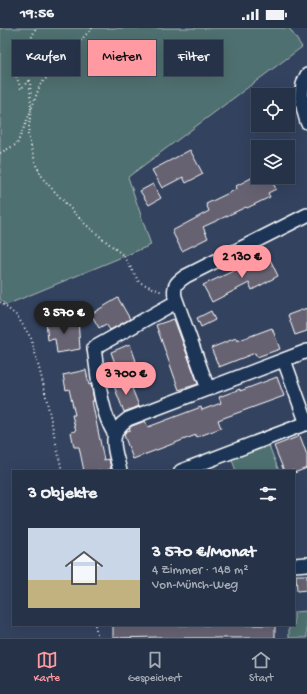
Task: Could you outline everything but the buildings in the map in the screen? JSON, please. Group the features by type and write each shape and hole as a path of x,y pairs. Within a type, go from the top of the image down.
{"street":[{"path":"307,75 304,80 301,95 307,122"},
{"path":"208,389 176,300 174,288 177,282 186,276 307,215"},
{"path":"114,433 106,414 94,348 176,300"},
{"path":"120,470 113,441 114,433 120,425 128,419 307,351"},
{"path":"184,470 307,423 284,360"},
{"path":"295,565 307,564"}],"path":[{"path":"36,28 15,73 21,89 30,79 31,110 28,135 36,165 44,180 85,224 124,256 138,282 176,300"},
{"path":"0,153 17,144 40,85 92,28"},
{"path":"0,302 17,316 31,338 43,383 62,470"},
{"path":"95,626 98,638"}],"green space":[{"path":"0,28 289,28 302,47 128,177 151,245 6,305 0,299"},
{"path":"268,443 279,470 236,470 231,457"},
{"path":"307,611 307,638 289,638 289,626 295,626 295,612"}]}
